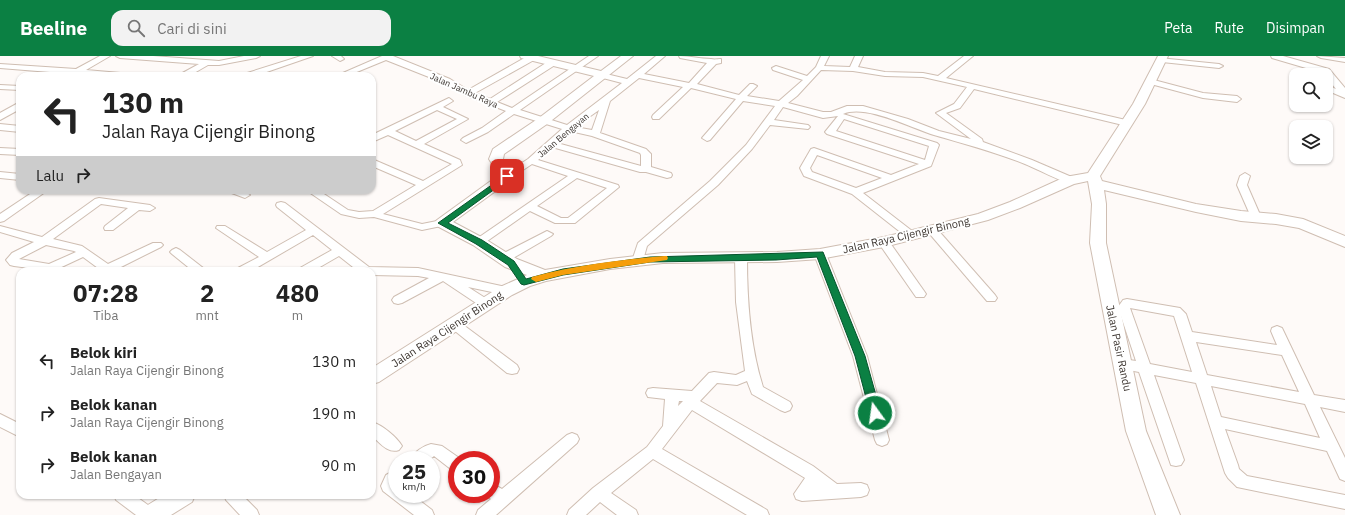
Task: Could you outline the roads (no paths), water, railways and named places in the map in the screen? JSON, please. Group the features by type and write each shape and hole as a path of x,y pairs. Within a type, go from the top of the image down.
{"street":[{"path":"78,72 106,56"},
{"path":"120,56 219,63 256,56"},
{"path":"260,72 308,56"},
{"path":"466,140 485,130 594,56"},
{"path":"507,176 496,159 498,152 628,56"},
{"name":"Jalan Bengayan","path":"442,223 507,176 530,162 568,128 661,56"},
{"path":"656,117 716,62 688,56"},
{"path":"853,69 859,56"},
{"path":"938,79 969,56"},
{"path":"1186,56 1202,58"},
{"path":"1275,56 1307,68"},
{"path":"1321,56 1345,60"},
{"path":"350,72 387,57"},
{"name":"Jalan Jambu Raya","path":"387,57 447,81 468,93 513,111 568,128 594,134 645,152 647,162 646,168"},
{"path":"468,93 528,57 628,82"},
{"path":"1219,66 1162,58 1139,104 1094,180 1196,208 1241,216 1303,224 1345,242"},
{"path":"638,261 642,245 650,236 714,183 749,147 782,104 809,78 821,60 853,69 885,74 913,74 972,86 1127,123"},
{"path":"192,72 207,62"},
{"path":"491,102 552,64"},
{"path":"0,66 56,72"},
{"path":"776,68 809,78"},
{"path":"266,70 270,72"},
{"path":"637,75 716,91 741,98 782,104 828,115 847,109 863,109 905,121 936,133 988,147 1029,162 1070,180"},
{"path":"1333,80 1338,88 1345,92"},
{"path":"1150,81 1203,95 1237,99"},
{"path":"707,138 741,98 754,86"},
{"path":"972,86 957,106 940,113 988,147"},
{"path":"0,87 16,88"},
{"path":"706,100 716,91"},
{"path":"1333,91 1345,97"},
{"path":"594,134 606,100"},
{"path":"376,137 449,101"},
{"path":"0,107 16,108"},
{"path":"417,144 464,119 436,108"},
{"path":"0,117 16,109"},
{"path":"842,116 934,145 928,164 830,132 842,116"},
{"path":"768,122 805,127"},
{"path":"0,127 16,129"},
{"path":"375,214 458,164 389,132"},
{"path":"551,144 643,170 646,168 668,175"},
{"path":"0,151 16,152"},
{"path":"891,178 814,151 805,168 808,174 856,192 912,236"},
{"path":"530,162 575,174 614,187 571,221 560,221 530,207"},
{"path":"376,164 424,185"},
{"path":"856,192 928,164"},
{"path":"479,242 575,174"},
{"path":"0,175 16,177"},
{"path":"1245,176 1242,185 1256,217"},
{"name":"Jalan Raya Cijengir Binong","path":"376,374 506,291 524,282 544,276 663,258 741,258 820,254 933,231 983,217 1015,205 1070,180 1094,180"},
{"name":"Jalan Pasir Randu","path":"1094,180 1098,204 1098,243 1136,431 1168,515"},
{"path":"0,219 37,194"},
{"path":"317,194 345,212 359,215 375,214 399,216 406,218 410,224 422,227 442,223 479,242 508,261 544,276"},
{"path":"45,267 12,260 16,256 44,241 99,201 150,208"},
{"path":"281,205 361,267"},
{"path":"109,228 137,206"},
{"path":"221,228 266,256"},
{"path":"0,229 44,241 78,248 84,252 52,267"},
{"path":"248,267 314,230"},
{"path":"933,231 991,298"},
{"path":"508,261 547,234"},
{"path":"884,242 920,294"},
{"path":"115,267 157,246"},
{"path":"311,267 339,251"},
{"path":"176,252 196,267"},
{"path":"820,254 860,356 882,440"},
{"path":"87,255 105,267"},
{"path":"741,258 740,286 743,321 752,374 757,390"},
{"path":"508,261 524,282"},
{"path":"376,271 418,272 482,284 506,291"},
{"path":"398,300 445,278"},
{"path":"445,278 486,304"},
{"path":"1176,460 1146,368 1124,307 1125,304 1130,303 1179,312 1230,465 1237,478 1243,482 1345,502"},
{"path":"454,324 512,369"},
{"path":"1277,331 1308,399 1345,474"},
{"path":"1188,336 1286,351"},
{"path":"1123,364 1345,406"},
{"path":"737,380 752,374"},
{"path":"575,515 599,493 652,451 693,400 714,377 737,380 785,406"},
{"path":"653,393 672,395 693,400 815,476 834,491"},
{"path":"670,429 672,395"},
{"path":"0,420 16,429"},
{"path":"1215,421 1331,446"},
{"path":"376,431 394,446"},
{"path":"500,492 572,439"},
{"path":"652,451 761,515"},
{"path":"815,476 802,494 861,490"},
{"path":"599,493 630,515"},
{"path":"128,499 150,515 177,499"},
{"path":"236,499 251,515"},
{"path":"411,503 426,515"},
{"path":"484,515 491,503"}]}
